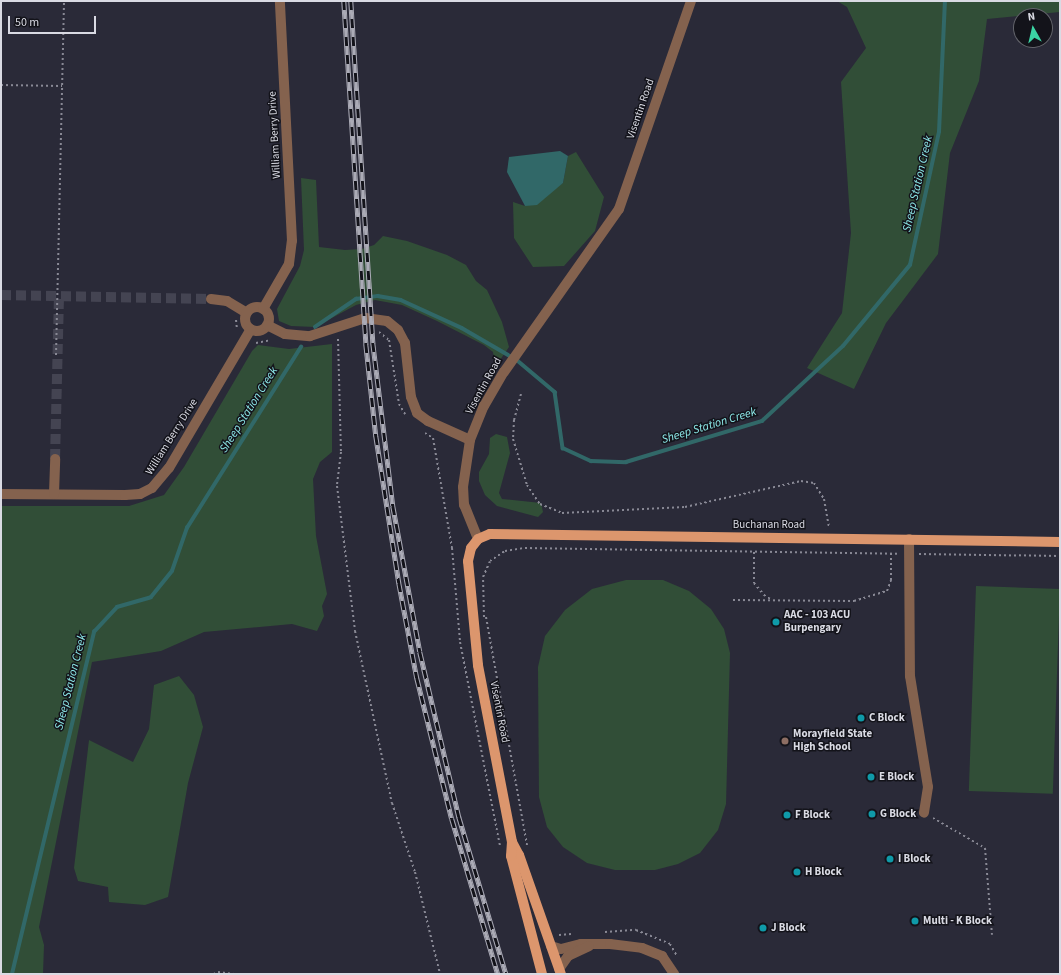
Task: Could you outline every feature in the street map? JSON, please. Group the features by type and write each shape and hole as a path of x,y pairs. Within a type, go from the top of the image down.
{"main road":[{"name":"Buchanan Road","path":"478,539 490,534 1060,542"},
{"name":"Visentin Road","path":"478,539 471,548 468,561 478,665 512,842 511,856 519,893 542,974"},
{"name":"Visentin Road","path":"512,842 519,855 560,972"}],"street":[{"name":"William Berry Drive","path":"263,309 289,264 292,241 280,1"},
{"name":"Visentin Road","path":"478,539 464,505 463,487 470,440 484,406 504,372 619,208 691,1"},
{"path":"211,299 227,301 247,313"},
{"path":"256,307 263,309 268,315 267,326 261,330 251,329 245,320 247,313 256,307"},
{"path":"267,326 285,334 310,336 329,332 365,318 387,321 398,330 404,343 411,397 417,413 428,421 470,440"},
{"name":"William Berry Drive","path":"1,494 133,495 146,491 157,484 169,468 251,329"},
{"path":"54,494 55,458"},
{"path":"909,539 910,676 928,787 924,813"},
{"path":"551,946 561,948 582,944 589,946 628,945 648,950 662,956 674,974"},
{"path":"560,972 568,956 589,946"}],"path":[{"path":"56,355 64,1"},
{"path":"1,85 62,86"},
{"path":"233,317 237,321 237,333"},
{"path":"374,330 381,332 389,340 400,404 407,418"},
{"path":"342,338 336,340 341,452 336,486 355,632 392,802 415,872 440,974"},
{"path":"521,394 514,420 513,439 527,485 540,504 562,513 685,507 801,481 814,483 824,499 829,519 829,538"},
{"path":"419,429 433,438 452,548 457,618 490,804 501,849"},
{"path":"528,848 486,617 483,577 490,561 505,551 525,548 1060,556"},
{"path":"754,552 754,583 764,595 773,600"},
{"path":"733,600 854,601 884,592 891,584 891,554"},
{"path":"457,618 486,617"},
{"path":"924,813 985,848 992,935"},
{"path":"555,929 557,936 572,934"},
{"path":"603,932 636,930 670,944 679,962"},
{"path":"214,974 218,972 234,974"}],"shaded area":[{"path":"837,1 1060,1 1060,12 1053,13 1053,8 1013,8 1013,17 987,19 979,81 950,153 938,254 886,323 854,389 807,368 842,313 851,233 841,82 866,48 847,7"},
{"path":"560,151 568,156 563,183 537,205 525,206 507,172 509,157"},
{"path":"576,152 604,197 595,231 564,266 533,267 514,238 513,202 525,206 563,183 568,156"},
{"path":"301,178 316,180 319,247 345,250 362,249 374,245 383,236 407,241 447,255 466,265 476,281 487,290 502,322 509,347 500,360 494,359 493,352 484,345 437,321 402,305 375,300 356,305 315,327 291,326 279,321 277,309 300,266 304,250"},
{"path":"332,344 332,452 320,462 313,479 316,536 327,594 322,606 324,616 317,631 292,624 204,632 161,651 92,662 39,927 44,945 43,974 1,974 1,506 129,506 164,495 184,467 252,351 258,345 289,349"},
{"path":"496,434 507,437 510,453 499,493 502,499 541,503 543,512 538,517 497,506 485,495 479,481 479,472 489,454 490,438"},
{"path":"626,580 663,580 689,591 711,609 724,629 730,653 726,804 718,830 700,853 678,864 655,870 615,870 587,863 563,847 547,827 539,797 538,667 545,636 565,610 592,589"},
{"path":"976,586 1060,589 1053,794 969,791"},
{"path":"179,676 194,695 203,727 188,783 168,897 145,905 109,902 108,887 78,881 74,868 89,740 133,762 149,729 154,685"}],"waterway":[{"name":"Sheep Station Creek","path":"315,327 356,299 378,296 401,300 462,328 517,360 555,392 563,448 591,461 626,462 762,421 843,346 910,265 939,132 945,1"},
{"name":"Sheep Station Creek","path":"12,974 94,632 117,607 151,597 172,571 187,528 301,347"}],"tunnel":[{"path":"1,295 211,299"},
{"path":"55,459 59,296"}],"railway":[{"path":"344,1 366,344 376,436 399,583 417,678 452,819 498,974"},
{"path":"351,1 373,343 393,506 420,652 459,817 506,974"}],"place":[{"name":"AAC - 103 ACU Burpengary","path":"776,622"},
{"name":"C Block","path":"861,718"},
{"name":"Morayfield State High School","path":"785,741"},
{"name":"E Block","path":"871,777"},
{"name":"G Block","path":"872,814"},
{"name":"F Block","path":"787,815"},
{"name":"I Block","path":"890,859"},
{"name":"H Block","path":"797,872"},
{"name":"Multi - K Block","path":"915,921"},
{"name":"J Block","path":"763,928"}]}
